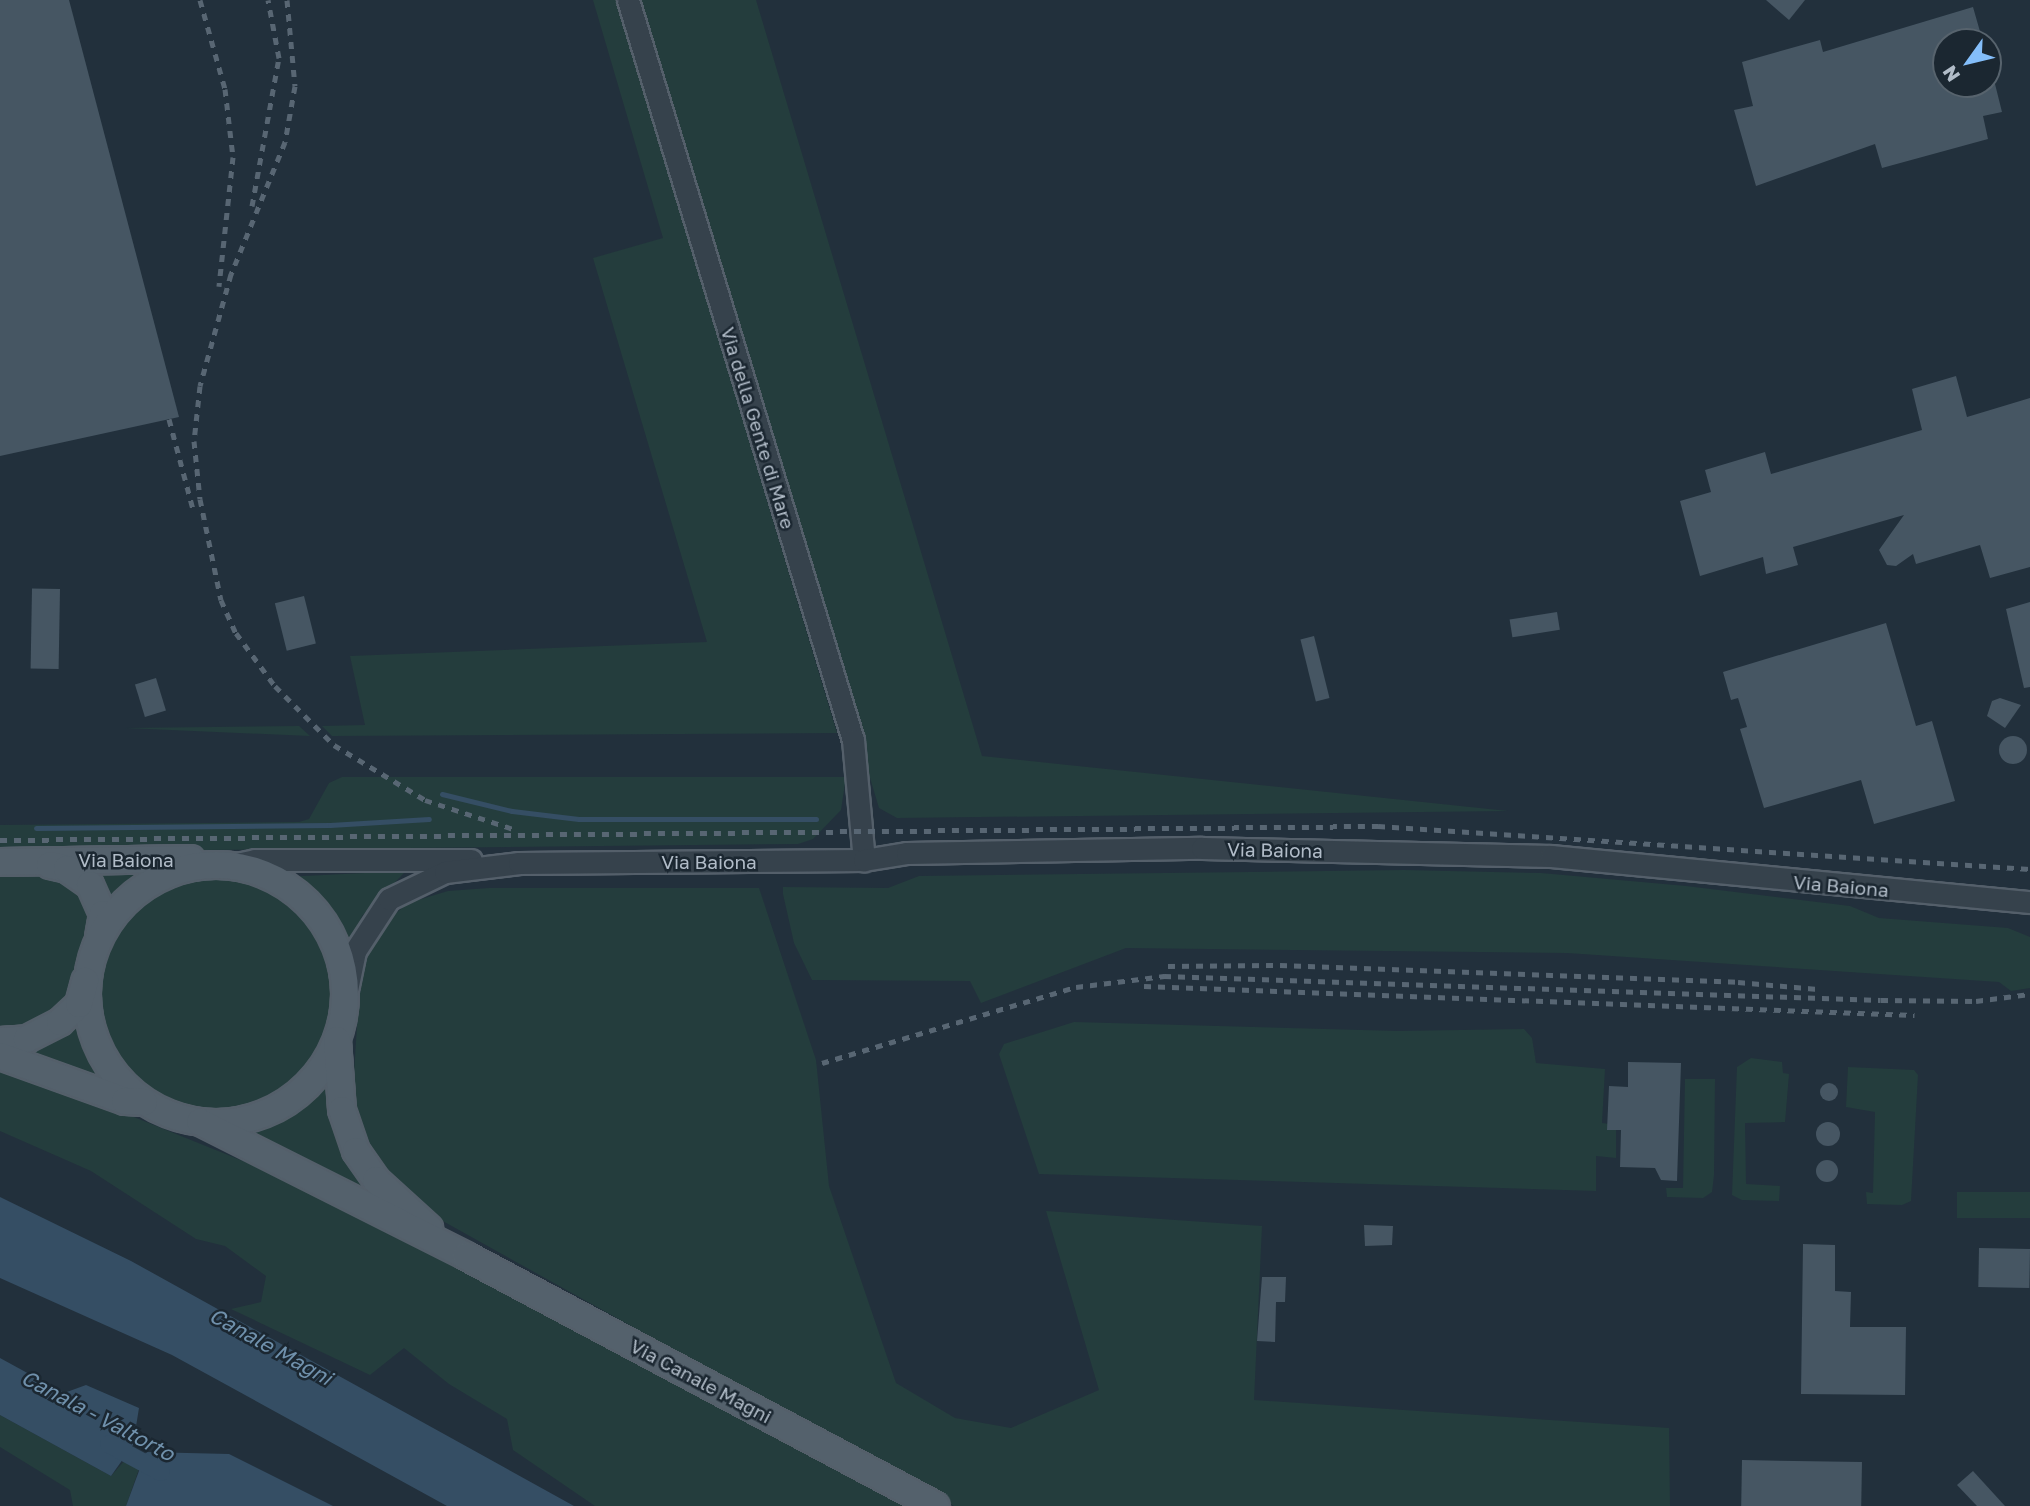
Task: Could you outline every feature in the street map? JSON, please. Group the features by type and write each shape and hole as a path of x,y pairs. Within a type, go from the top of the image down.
{"main road":[{"name":"Via Baiona","path":"0,862 196,859 228,864"},
{"name":"Via Baiona","path":"27,860 67,869 90,885 103,914 99,937"},
{"path":"0,1041 27,1039 61,1022 79,1004 99,937 120,905 150,881 185,867 228,864 268,875 300,895 317,914 341,958 346,995 337,1040 321,1071 287,1101 267,1113 234,1122 200,1122 145,1102 125,1101 0,1056"},
{"path":"89,965 87,1004 96,1042 116,1076 145,1102"},
{"name":"Via Canale Magni","path":"337,1040 342,1110 356,1151 376,1180 405,1209 466,1256"},
{"name":"Via Canale Magni","path":"200,1122 466,1256 936,1506"}],"street":[{"name":"Via della Gente di Mare","path":"628,0 853,740 864,860"},
{"name":"Via Baiona","path":"228,864 255,860 443,857 519,863 864,860 906,853 1202,848 1551,856 2030,902"},
{"name":"Via Baiona","path":"346,995 355,951 372,919 389,899 445,872 519,863"}],"green space":[{"path":"593,0 616,0 837,733 332,736 322,726 365,725 350,656 707,642 593,258 663,238"},
{"path":"638,0 756,0 982,756 1508,811 897,818 879,808"},
{"path":"299,726 310,736 125,728"},
{"path":"342,777 846,777 841,810 813,839 798,844 0,852 0,825 299,822 309,819 329,783"},
{"path":"159,869 115,903 91,870"},
{"path":"1404,870 1541,873 1686,886 1850,906 1879,918 2008,928 2030,937 2030,988 2011,991 1999,982 1567,953 1126,948 981,1003 970,981 812,980 794,943 783,894 783,887 888,888 919,876"},
{"path":"406,871 362,916 347,951 321,908 283,877"},
{"path":"46,874 64,879 86,897 93,923 83,964 74,990 54,1016 0,1034 0,875"},
{"path":"215,877 238,879 260,886 298,911 323,949 330,971 330,1017 323,1039 298,1077 260,1102 238,1109 215,1111 192,1109 170,1102 132,1077 107,1039 100,1017 98,994 100,971 107,949 132,911 170,886 192,879"},
{"path":"489,888 759,888 816,1060 829,1186 896,1383 955,1418 1011,1428 1099,1390 1046,1211 1262,1226 1254,1400 1669,1428 1670,1506 954,1506 414,1205 366,1148 352,1106 359,993 367,949 382,925 408,903 448,891"},
{"path":"80,1017 85,1047 111,1091 21,1050"},
{"path":"1074,1022 1398,1031 1524,1029 1532,1038 1536,1063 1605,1069 1602,1123 1616,1125 1616,1158 1596,1156 1596,1191 1039,1174 999,1054 1004,1044"},
{"path":"1751,1058 1782,1062 1783,1073 1789,1074 1785,1122 1745,1123 1746,1184 1780,1186 1779,1201 1742,1200 1732,1195 1737,1067"},
{"path":"0,1063 268,1171 425,1246 905,1506 595,1506 513,1450 507,1419 449,1384 404,1348 370,1375 231,1309 261,1302 266,1276 225,1246 196,1239 91,1171 0,1131"},
{"path":"1848,1067 1914,1070 1918,1075 1911,1201 1902,1205 1867,1204 1866,1192 1873,1193 1875,1112 1846,1107"},
{"path":"330,1068 378,1200 229,1133 259,1127 298,1105"},
{"path":"1685,1079 1715,1079 1714,1175 1712,1192 1703,1198 1667,1197 1666,1188 1683,1188"},
{"path":"1957,1192 2030,1192 2030,1218 1957,1218"},
{"path":"0,1415 111,1476 125,1460 140,1466 126,1506 73,1506 70,1490 0,1447"}],"water":[{"name":"Canale Magni","path":"0,1197 131,1261 574,1506 447,1506 172,1355 0,1278"},
{"path":"0,1358 64,1393 86,1385 139,1408 133,1445 111,1476 0,1415"},
{"path":"146,1452 229,1454 333,1506 126,1506"}],"building":[{"path":"0,0 69,0 179,417 0,456"},
{"path":"1766,0 1805,0 1789,20"},
{"path":"1973,7 1979,28 1932,28 1932,98 1998,98 2002,112 1983,116 1988,139 1882,168 1875,144 1756,186 1734,110 1753,106 1742,62 1820,40 1823,52"},
{"path":"1956,376 1967,417 2030,398 2030,567 1990,578 1980,545 1916,564 1913,554 1896,566 1887,565 1879,550 1904,515 1793,547 1798,565 1766,574 1763,557 1700,576 1680,501 1711,492 1705,470 1765,452 1771,474 1922,430 1912,389"},
{"path":"32,589 60,589 59,669 31,668"},
{"path":"304,596 316,644 287,651 275,603"},
{"path":"2030,602 2030,687 2024,688 2006,609"},
{"path":"1557,612 1560,630 1512,637 1510,620"},
{"path":"1886,623 1916,726 1932,721 1955,801 1874,824 1861,780 1764,808 1740,729 1747,727 1738,698 1731,700 1723,672"},
{"path":"1314,636 1329,698 1316,701 1300,639"},
{"path":"156,678 166,711 145,717 135,684"},
{"path":"2000,698 2021,705 2005,728 1987,716 1992,701"},
{"path":"2013,736 2023,740 2027,750 2023,760 2013,764 2003,760 1999,750 2003,740"},
{"path":"1628,1062 1681,1063 1677,1181 1661,1180 1655,1168 1620,1167 1621,1130 1607,1130 1609,1086 1628,1087"},
{"path":"1829,1083 1835,1086 1838,1092 1835,1098 1829,1101 1823,1098 1820,1092 1823,1086"},
{"path":"1828,1122 1837,1125 1840,1134 1837,1143 1828,1146 1819,1143 1816,1134 1819,1125"},
{"path":"1827,1160 1835,1163 1838,1171 1835,1179 1827,1182 1819,1179 1816,1171 1819,1163"},
{"path":"1364,1225 1393,1226 1392,1245 1365,1246"},
{"path":"1803,1244 1835,1245 1835,1291 1851,1292 1850,1327 1906,1327 1905,1395 1801,1394"},
{"path":"1979,1248 2030,1249 2029,1288 1978,1287"},
{"path":"1262,1277 1286,1277 1285,1302 1276,1302 1275,1342 1257,1341"},
{"path":"1742,1460 1862,1462 1861,1506 1741,1506"},
{"path":"1973,1471 2005,1506 1977,1506 1957,1485"}],"waterway":[{"path":"442,794 512,811 579,819 816,819"},
{"path":"36,828 330,825 429,819"},
{"name":"Canala - Valtorto","path":"109,1444 161,1472"}],"railway":[{"path":"200,0 225,89 233,157 219,286"},
{"path":"252,206 279,58 268,0"},
{"path":"287,0 295,86 285,142 231,274 200,386 194,441 200,499 221,600 236,633 275,686 334,745 425,800 516,830"},
{"path":"169,419 194,513"},
{"path":"0,840 1378,826 2030,869"},
{"path":"1168,966 1280,965 1738,982 1818,989"},
{"path":"822,1063 1076,987 1164,976 1881,1000 1976,1001 2030,994"},
{"path":"1144,986 1914,1015"}]}
